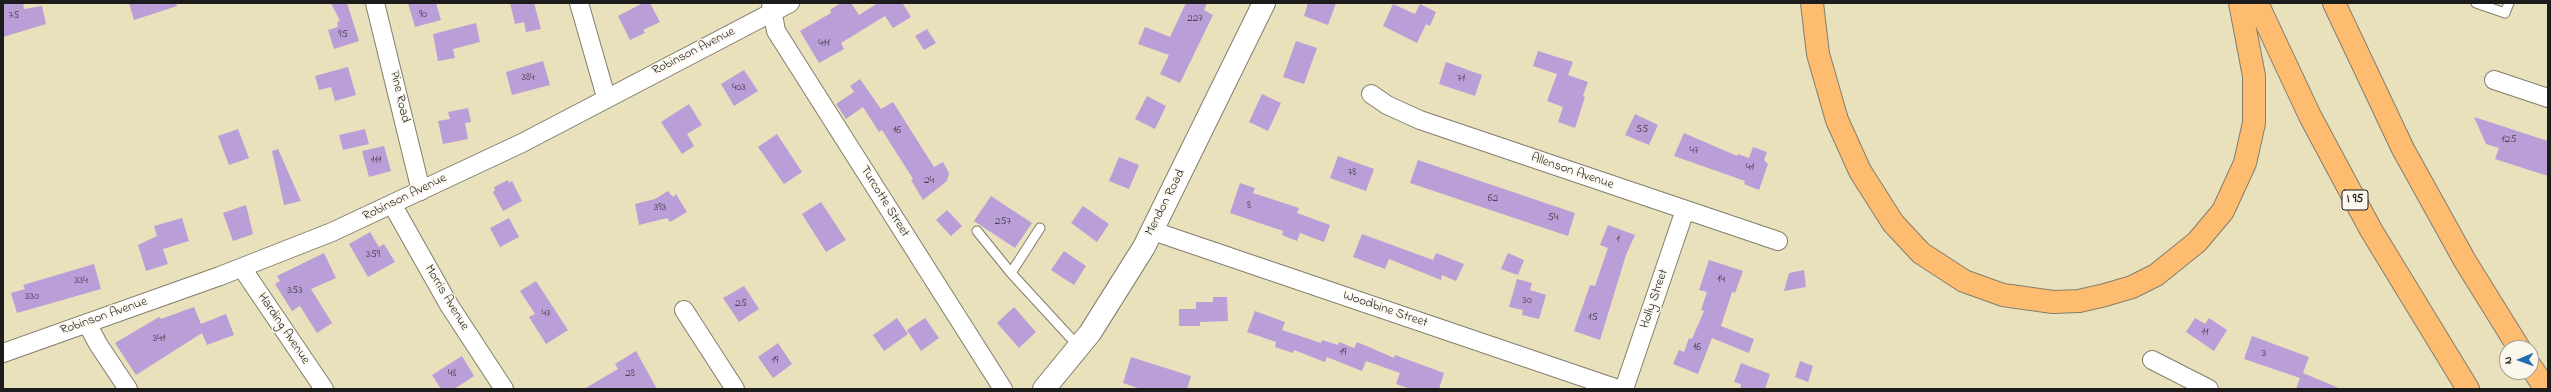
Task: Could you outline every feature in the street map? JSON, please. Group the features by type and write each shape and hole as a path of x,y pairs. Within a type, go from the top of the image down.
{"highway":[{"path":"1812,3 1818,54 1837,120 1860,170 1893,223 1921,253 1964,281 2003,295 2053,302 2079,301 2106,295 2144,281 2187,251 2207,232 2222,210 2245,162 2254,123 2254,76 2240,3"},
{"name":"I 95","path":"2257,3 2310,116 2371,230 2468,389"},
{"path":"2334,3 2403,149 2455,244 2514,340"},
{"path":"2539,379 2546,389"}],"street":[{"name":"Pine Road","path":"375,3 421,191"},
{"path":"579,3 606,97"},
{"name":"Robinson Avenue","path":"3,353 242,268 332,232 522,143 772,8 790,3"},
{"name":"Mendon Road","path":"1044,389 1079,347 1120,286 1153,231 1264,3"},
{"name":"Turcotte Street","path":"772,8 776,31 1003,389"},
{"path":"2494,80 2548,98"},
{"name":"Allenson Avenue","path":"1371,94 1397,111 1420,120 1778,241"},
{"name":"Morris Avenue","path":"392,204 449,305 504,389"},
{"name":"Holly Street","path":"1624,389 1685,210"},
{"name":"Woodbine Street","path":"1153,231 1618,389"},
{"name":"Harding Avenue","path":"242,268 324,389"},
{"path":"684,310 735,389"},
{"path":"87,323 98,344 128,389"},
{"path":"2152,360 2209,389"}],"lane":[{"path":"2476,3 2505,14 2509,3"},
{"path":"1011,273 1040,228"},
{"path":"977,231 1011,273 1079,347"}],"building":[{"path":"3,3 23,3 24,9 42,6 46,24 3,37"},
{"path":"129,3 176,3 177,6 134,20"},
{"path":"331,3 347,3 359,41 334,49 328,30 338,27 337,22 340,21"},
{"path":"408,3 436,3 441,20 415,27"},
{"path":"510,3 534,3 541,29 526,32 524,22 515,24"},
{"path":"643,3 650,3 660,22 643,30 645,33 630,40 618,16"},
{"path":"841,3 851,3 859,15 878,3 906,3 903,4 911,17 893,28 885,16 841,43 844,49 819,63 800,31 831,13 830,10"},
{"path":"1186,3 1207,3 1204,10 1213,15 1180,83 1160,74 1169,55 1138,44 1145,27 1170,37"},
{"path":"1308,3 1336,3 1328,25 1304,16"},
{"path":"1393,4 1415,14 1420,4 1436,12 1430,26 1426,24 1417,43 1383,26"},
{"path":"476,23 480,42 453,49 455,58 438,61 433,34"},
{"path":"927,29 936,43 924,50 915,36"},
{"path":"1296,41 1317,48 1304,84 1283,77"},
{"path":"1538,51 1573,62 1568,75 1588,82 1575,128 1558,122 1563,107 1547,101 1557,74 1533,66"},
{"path":"543,61 550,85 512,95 506,72"},
{"path":"1446,62 1482,75 1475,96 1439,84"},
{"path":"348,67 356,95 335,101 331,87 319,90 315,76"},
{"path":"744,70 758,91 734,106 721,84"},
{"path":"860,79 881,109 893,102 934,167 943,162 949,173 947,181 923,200 911,180 913,179 882,130 879,132 863,107 846,119 836,104 854,92 850,86"},
{"path":"1262,94 1281,103 1268,131 1249,122"},
{"path":"1147,96 1166,106 1155,129 1135,119"},
{"path":"689,104 702,125 687,134 694,146 682,154 661,122"},
{"path":"468,108 471,122 465,123 468,139 443,144 438,121 450,119 448,112"},
{"path":"1635,114 1658,125 1649,145 1625,135"},
{"path":"2474,117 2548,141 2548,176 2495,159 2499,148 2486,144"},
{"path":"238,129 249,158 229,165 218,136"},
{"path":"365,129 369,144 343,150 339,135"},
{"path":"1684,133 1737,156 1738,154 1749,158 1753,147 1767,152 1764,160 1768,164 1759,190 1744,184 1745,181 1674,156"},
{"path":"777,134 802,172 784,184 758,147"},
{"path":"384,146 391,171 369,177 362,151"},
{"path":"278,149 301,201 284,205 272,151"},
{"path":"1338,156 1374,169 1366,191 1330,178"},
{"path":"1119,157 1139,165 1129,189 1109,181"},
{"path":"1418,160 1575,213 1568,236 1410,183"},
{"path":"508,180 509,183 512,181 522,201 503,211 493,192 495,190 494,187"},
{"path":"1240,183 1255,188 1253,193 1299,208 1297,213 1330,225 1324,242 1300,233 1297,241 1282,235 1283,231 1230,213"},
{"path":"668,191 673,197 676,194 687,212 670,222 667,218 639,225 635,204 655,199"},
{"path":"991,196 1032,223 1015,248 974,221"},
{"path":"821,202 846,240 826,252 802,214"},
{"path":"246,205 253,234 233,241 223,213"},
{"path":"1083,206 1109,224 1097,242 1071,223"},
{"path":"947,210 962,226 951,236 936,220"},
{"path":"182,218 189,241 163,249 168,264 146,271 138,245 157,236 154,226"},
{"path":"509,218 519,237 500,247 490,228"},
{"path":"1608,225 1635,235 1626,255 1600,340 1574,331 1590,285 1595,286 1608,248 1600,245"},
{"path":"370,232 379,247 384,244 395,262 368,277 349,244"},
{"path":"1362,234 1433,260 1436,253 1464,264 1456,281 1442,275 1441,280 1389,259 1385,269 1353,257"},
{"path":"1064,251 1086,266 1074,285 1051,270"},
{"path":"324,253 336,278 311,289 332,323 317,333 300,306 292,311 275,284 280,281 277,276"},
{"path":"1508,253 1524,260 1518,275 1501,269"},
{"path":"1709,260 1743,271 1735,293 1732,292 1721,326 1754,339 1749,353 1712,338 1698,374 1673,364 1679,350 1684,352 1689,338 1692,339 1704,311 1701,310 1707,292 1699,290"},
{"path":"94,264 101,289 17,313 11,293 25,289 23,285"},
{"path":"1804,270 1806,287 1784,291 1789,273"},
{"path":"1517,279 1532,283 1530,290 1546,295 1539,319 1522,315 1523,310 1509,307"},
{"path":"536,281 568,330 546,344 529,317 535,314 520,291"},
{"path":"744,286 759,309 739,322 723,298"},
{"path":"1213,297 1227,297 1228,321 1200,322 1200,326 1179,326 1179,309 1196,309 1196,302 1213,302"},
{"path":"194,307 201,324 226,314 234,335 207,345 202,333 136,375 115,343 159,317 161,319"},
{"path":"1014,307 1036,332 1019,348 997,323"},
{"path":"1255,311 1285,322 1282,330 1321,343 1322,340 1338,345 1339,342 1354,348 1357,342 1394,358 1395,355 1444,373 1439,389 1411,389 1396,384 1400,373 1366,361 1362,371 1327,357 1325,362 1294,350 1293,353 1275,347 1276,342 1247,332"},
{"path":"897,318 908,334 884,351 873,335"},
{"path":"925,318 939,338 921,351 907,330"},
{"path":"2195,318 2205,324 2209,318 2227,330 2214,351 2186,332"},
{"path":"2252,336 2309,357 2303,373 2341,389 2296,389 2300,378 2244,359"},
{"path":"778,343 792,364 773,378 758,357"},
{"path":"636,351 657,389 584,389 618,369 615,364"},
{"path":"462,356 474,376 454,389 441,389 432,375"},
{"path":"1131,357 1191,376 1187,389 1141,389 1123,383"},
{"path":"1800,361 1813,366 1808,382 1795,377"},
{"path":"1741,363 1770,374 1765,389 1740,389 1741,384 1734,382"}]}
